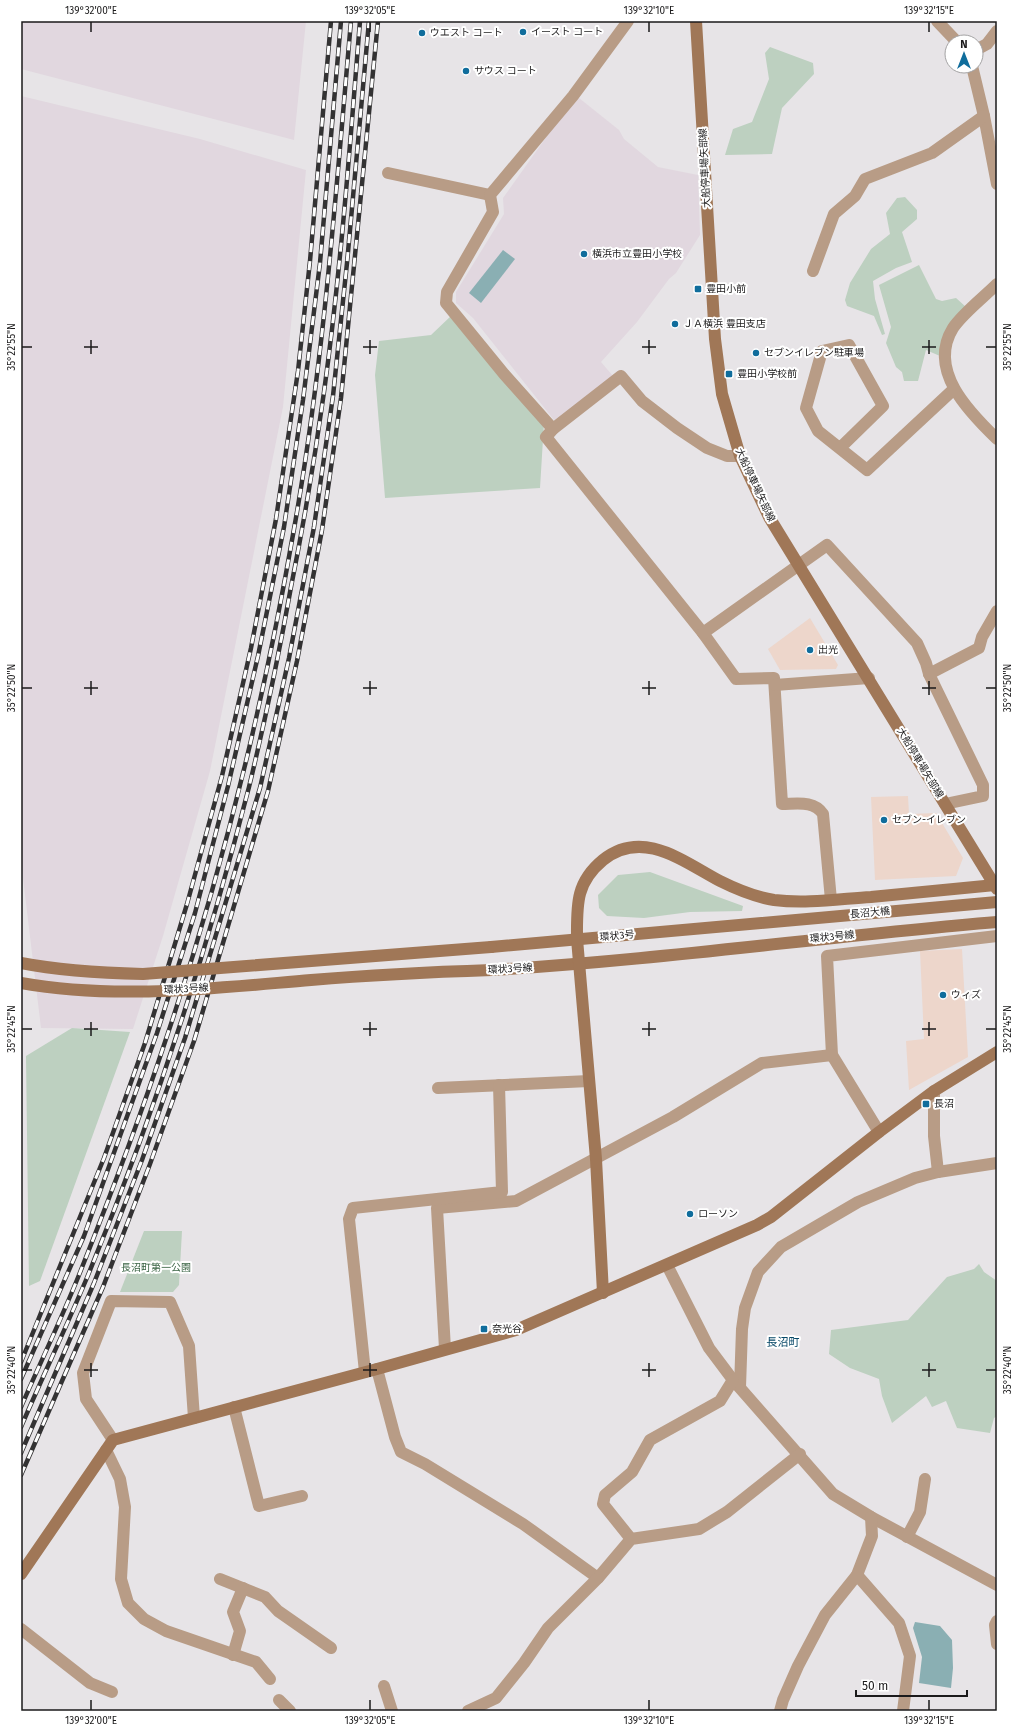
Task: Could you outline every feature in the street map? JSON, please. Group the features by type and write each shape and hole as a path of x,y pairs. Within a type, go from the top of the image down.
{"street":[{"path":"490,195 574,96 628,21"},
{"name":"大船停車場矢部線","path":"696,21 715,339 722,394 740,456 769,517 996,886"},
{"path":"937,21 949,34"},
{"path":"984,46 997,31"},
{"path":"974,74 984,116 997,184"},
{"path":"813,271 834,214 855,196 865,179 932,153 984,116"},
{"path":"388,173 490,195"},
{"path":"490,195 493,212 447,292 446,303 504,374 553,428"},
{"path":"997,284 958,323 950,337 946,356 946,367 954,389 977,419 997,439"},
{"path":"840,448 883,406 849,345 822,351 806,408 818,432 868,470 954,389"},
{"path":"740,456 726,456 707,448 677,428 642,402 621,376 553,428 546,437 703,633 736,679 774,678 782,804 810,804 818,807 823,814 832,900"},
{"path":"703,633 798,564 827,545 917,643 929,674 984,785 984,796 945,804"},
{"path":"929,674 979,648 982,637 997,611"},
{"path":"775,685 869,678"},
{"path":"603,1293 596,1159 577,939 577,904 581,889 587,877 595,867 616,852 630,848 656,848 674,855 718,880 753,895 772,900 793,901 832,900 996,886"},
{"name":"長沼大橋","path":"742,925 997,902"},
{"name":"環状3号線","path":"21,983 83,990 139,992 226,987 380,974 492,970 580,964 919,928 997,922"},
{"name":"環状3号","path":"491,947 742,925"},
{"path":"879,1132 832,1055 827,956 997,936"},
{"name":"環状3号線","path":"21,963 49,969 95,973 143,974 491,947"},
{"path":"21,1574 113,1440 516,1330 667,1265 758,1225 771,1217 934,1091 997,1052"},
{"path":"445,1349 437,1208 516,1201 673,1117 762,1063 832,1055"},
{"path":"438,1088 589,1081"},
{"path":"365,1372 349,1219 353,1208 502,1192 500,1085"},
{"path":"934,1091 934,1136 938,1172"},
{"path":"631,1539 603,1504 605,1494 632,1472 650,1440 720,1400 737,1383 745,1308 758,1272 781,1247 858,1202 915,1178 938,1172 997,1163"},
{"path":"667,1265 709,1348 737,1383 800,1454 833,1494 997,1585"},
{"path":"113,1440 86,1398 83,1374 111,1301 170,1302 189,1346 194,1418"},
{"path":"377,1369 395,1437 401,1452 425,1464 523,1524 598,1578"},
{"path":"234,1407 259,1506 302,1496"},
{"path":"106,1450 120,1479 126,1507 121,1579 128,1603 144,1619 166,1631 256,1662 270,1679"},
{"path":"468,1711 491,1706 520,1669 548,1628 598,1578 631,1539 699,1529 727,1512 800,1454"},
{"path":"908,1536 920,1512 925,1479"},
{"path":"780,1711 783,1700 798,1666 825,1615 857,1575 872,1536 872,1517"},
{"path":"857,1575 899,1623 910,1656 904,1711"},
{"path":"220,1579 265,1597 278,1611 331,1648"},
{"path":"234,1655 240,1631 233,1612 242,1588"},
{"path":"997,1621 995,1625 997,1644"},
{"path":"21,1629 90,1683 112,1692"},
{"path":"384,1686 392,1711"},
{"path":"279,1700 290,1711"}],"shaded area":[{"path":"21,21 306,21 294,140 21,69"},
{"path":"21,96 200,139 306,170 283,407 210,771 163,936 133,1029 41,1028 21,855"},
{"name":"横浜市立豊田小学校","path":"579,98 619,130 624,139 658,167 698,175 700,235 676,273 669,279 637,322 601,362 613,376 559,419 554,420 473,318 456,303 456,292 504,214 503,198 562,115"},
{"name":"出光","path":"810,618 838,665 836,669 780,670 768,649"},
{"path":"908,796 909,814 936,813 963,858 956,876 875,880 871,797"},
{"name":"ウィズ","path":"962,949 968,1057 909,1090 906,1041 924,1039 920,951"}],"green space":[{"path":"770,47 813,63 814,74 782,108 772,154 725,155 733,129 752,122 769,79 765,53"},
{"path":"905,197 917,210 917,219 902,232 912,262 896,268 873,281 875,299 885,334 882,335 874,316 847,306 845,300 850,283 871,249 890,234 886,213 897,198"},
{"path":"919,265 936,299 942,301 956,298 966,307 940,356 926,350 918,381 904,381 902,372 896,367 886,343 891,327 879,285"},
{"path":"452,315 544,423 540,488 385,498 375,375 379,341 431,335"},
{"path":"650,872 743,906 742,911 690,912 644,918 607,916 599,908 598,895 618,875"},
{"path":"72,1028 130,1032 40,1281 29,1286 26,1056"},
{"name":"長沼町第一公園","path":"144,1231 182,1231 179,1285 173,1292 120,1292"},
{"path":"979,1264 984,1272 997,1281 997,1416 994,1418 990,1433 957,1428 946,1401 932,1407 926,1396 892,1423 882,1396 879,1379 850,1368 829,1354 831,1330 908,1320 947,1277 974,1269"}],"water":[{"path":"503,250 515,259 481,303 469,293"},
{"path":"915,1622 940,1626 952,1640 953,1668 951,1688 919,1683 922,1657 913,1628"}],"railway":[{"path":"21,1362 104,1158 145,1043 187,904 222,776 251,648 276,519 298,371 310,261 331,21"},
{"path":"21,1379 84,1236 157,1033 195,913 228,786 258,656 284,527 303,400 320,263 341,21"},
{"path":"21,1407 79,1275 156,1069 205,914 240,787 282,594 304,466 328,276 351,21"},
{"path":"21,1427 86,1280 133,1160 196,975 215,913 249,787 282,637 305,514 321,416 340,253 360,21"},
{"path":"21,1453 94,1283 142,1160 185,1038 260,788 289,658 314,527 333,396 347,263 369,21"},
{"path":"21,1475 103,1287 150,1164 194,1041 268,791 297,661 322,530 341,398 378,21"}],"place":[{"name":"イースト コート","path":"523,32"},
{"name":"ウエスト コート","path":"422,33"},
{"name":"サウス コート","path":"466,71"},
{"name":"横浜市立豊田小学校","path":"584,254"},
{"name":"豊田小前","path":"698,289"},
{"name":"ＪＡ横浜 豊田支店","path":"675,324"},
{"name":"セブンイレブン駐車場","path":"756,353"},
{"name":"豊田小学校前","path":"729,374"},
{"name":"出光","path":"810,650"},
{"name":"セブン-イレブン","path":"884,820"},
{"name":"ウィズ","path":"943,995"},
{"name":"長沼","path":"926,1104"},
{"name":"ローソン","path":"690,1214"},
{"name":"奈光谷","path":"484,1329"}],"district":[{"name":"長沼町","path":"783,1342"}]}
